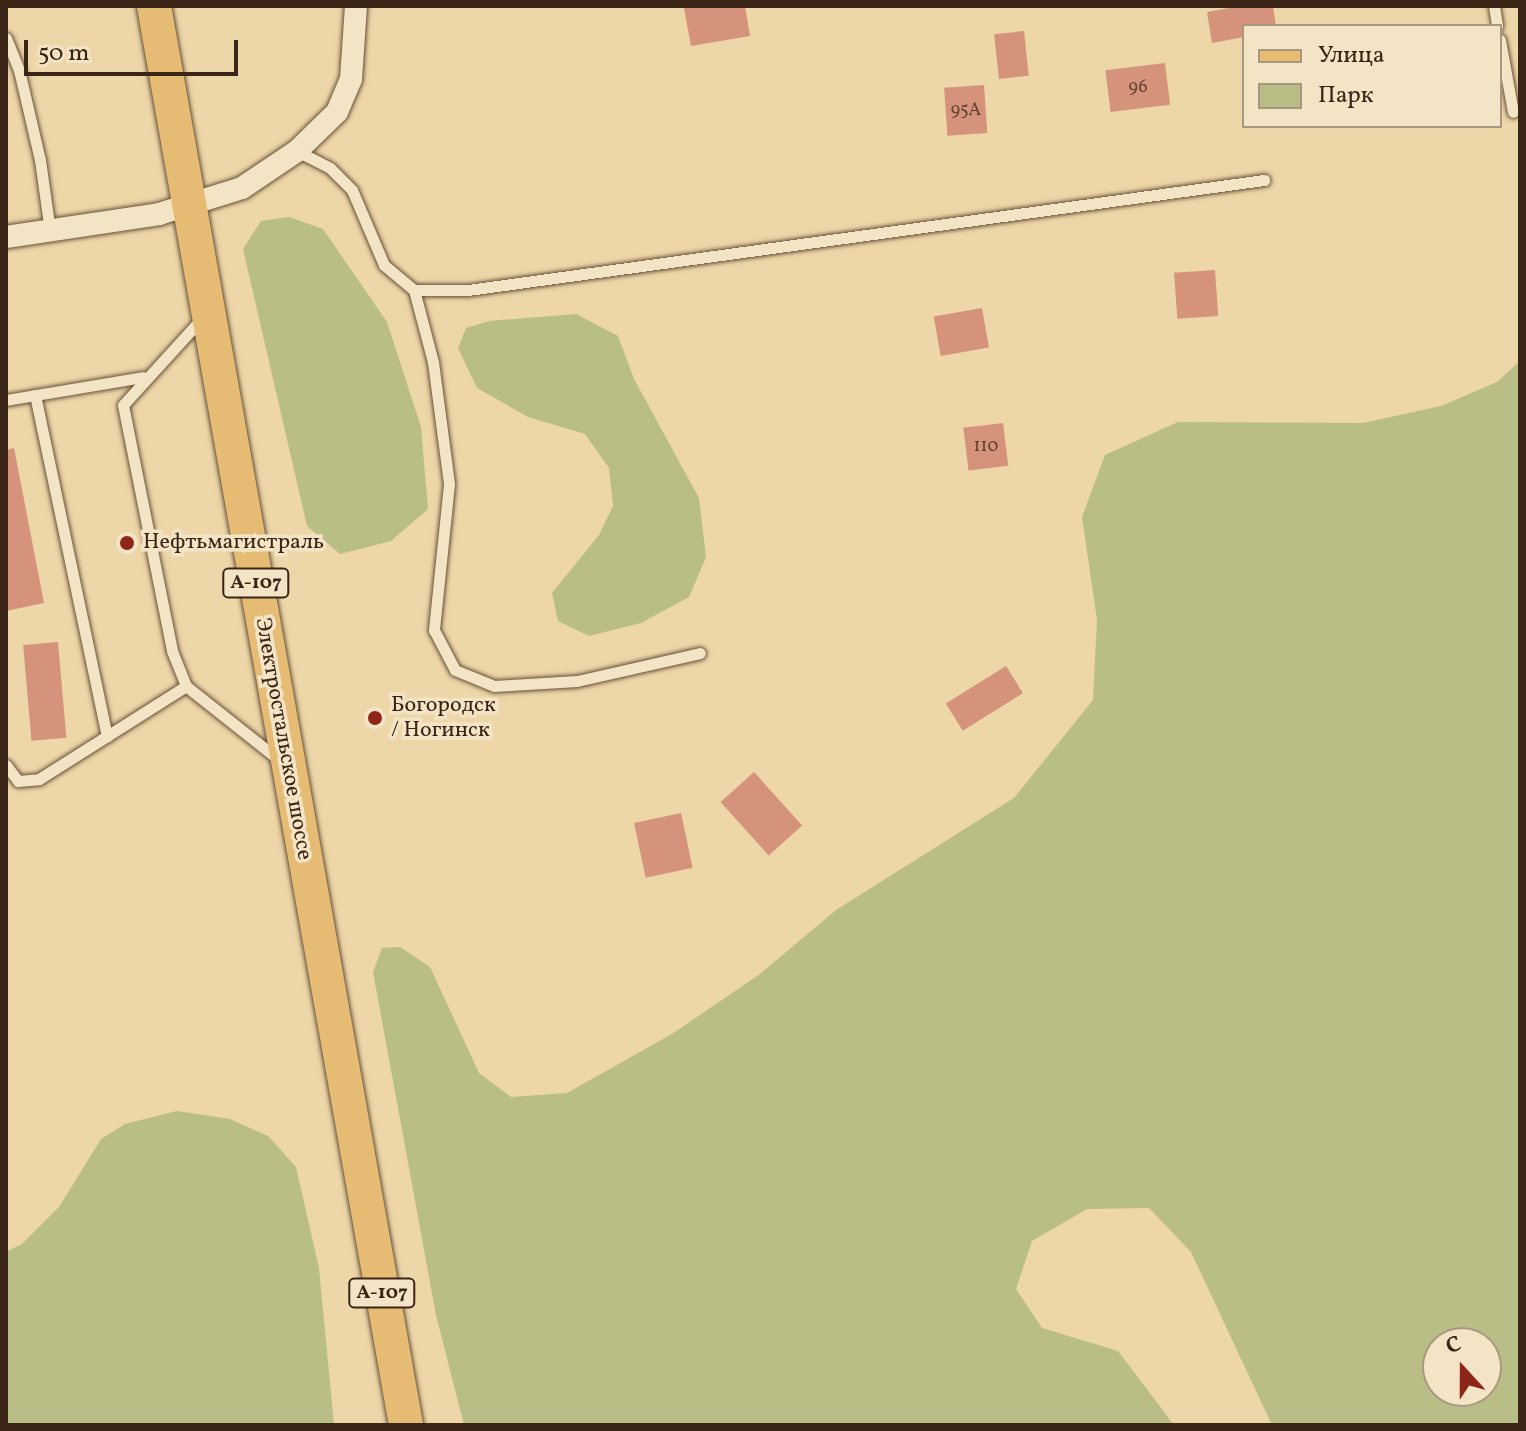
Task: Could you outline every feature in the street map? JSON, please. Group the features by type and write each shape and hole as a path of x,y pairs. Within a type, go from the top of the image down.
{"main road":[{"name":"Электростальское шоссе","path":"154,6 406,1425"}],"street":[{"path":"6,237 188,205 242,188 297,151 337,112 346,90 356,6"}],"lane":[{"path":"6,38 33,130 50,231"},
{"path":"1502,51 1513,112"},
{"path":"297,151 330,168 352,190 384,265 414,290 433,362 449,484 434,630 455,670 494,686 577,681 700,653"},
{"path":"414,290 468,290 1264,180"},
{"path":"207,313 143,377 123,405 172,651 186,686 288,767"},
{"path":"6,400 143,377"},
{"path":"35,395 107,736"},
{"path":"6,765 18,781 39,779 186,686"}],"green space":[{"path":"289,217 323,229 387,322 421,427 428,509 391,541 340,554 307,526 243,249 261,221"},
{"path":"576,314 618,336 634,379 699,498 706,557 689,597 641,623 589,636 558,621 552,593 599,535 613,506 609,468 585,434 528,417 477,388 458,348 466,328 489,321"},
{"path":"1520,361 1520,1425 1272,1425 1191,1252 1149,1208 1087,1209 1032,1241 1016,1289 1042,1328 1118,1351 1174,1425 464,1425 436,1315 373,972 382,948 400,947 430,967 479,1073 511,1097 567,1093 672,1034 760,974 836,910 1014,798 1093,700 1097,620 1082,517 1105,455 1178,422 1363,423 1441,406 1497,382"},
{"path":"177,1111 230,1119 268,1136 296,1167 319,1268 334,1425 6,1425 6,1252 22,1244 59,1207 101,1139 125,1124"}],"building":[{"path":"745,6 750,36 691,46 684,8"},
{"path":"1240,6 1273,6 1276,24 1242,24 1242,37 1212,43 1207,12"},
{"path":"1024,31 1029,76 999,79 994,34"},
{"path":"1165,63 1170,105 1111,112 1105,70"},
{"path":"984,85 987,133 947,136 944,88"},
{"path":"1215,270 1218,316 1177,319 1174,273"},
{"path":"982,308 989,347 941,356 934,317"},
{"path":"1003,423 1008,466 969,471 963,428"},
{"path":"14,448 44,603 6,611 6,450"},
{"path":"58,642 66,738 32,741 23,645"},
{"path":"1006,666 1023,693 963,731 946,704"},
{"path":"754,772 802,826 769,856 721,802"},
{"path":"681,813 693,868 646,878 634,823"}],"place":[{"name":"Нефтьмагистраль","path":"127,543"},
{"name":"Богородск / Ногинск","path":"375,718"}]}
